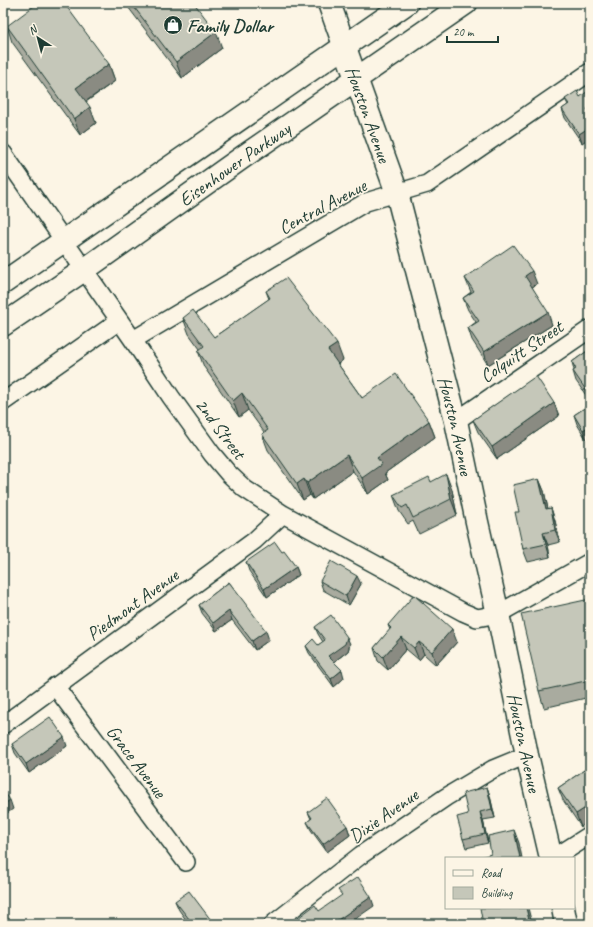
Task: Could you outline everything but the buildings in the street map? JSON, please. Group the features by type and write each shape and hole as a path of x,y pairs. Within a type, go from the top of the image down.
{"main road":[{"name":"Houston Avenue","path":"329,3 397,193 456,421 527,755 553,857"},
{"name":"Eisenhower Parkway","path":"3,283 407,3"},
{"name":"Eisenhower Parkway","path":"3,325 466,3"},
{"path":"563,909 566,924"}],"street":[{"name":"Central Avenue","path":"133,340 366,202 427,184 590,72"},
{"name":"2nd Street","path":"3,153 212,454 228,473 245,489 282,514 463,612 477,618 498,614 590,562"},
{"path":"3,402 119,321"},
{"name":"Colquitt Street","path":"456,421 590,329"},
{"name":"Piedmont Avenue","path":"3,725 254,541 282,514"},
{"name":"Grace Avenue","path":"55,686 186,862"},
{"name":"Dixie Avenue","path":"273,924 361,855 446,797 494,770 527,755"},
{"path":"555,857 590,835"}],"place":[{"name":"Family Dollar","path":"173,25"}]}
